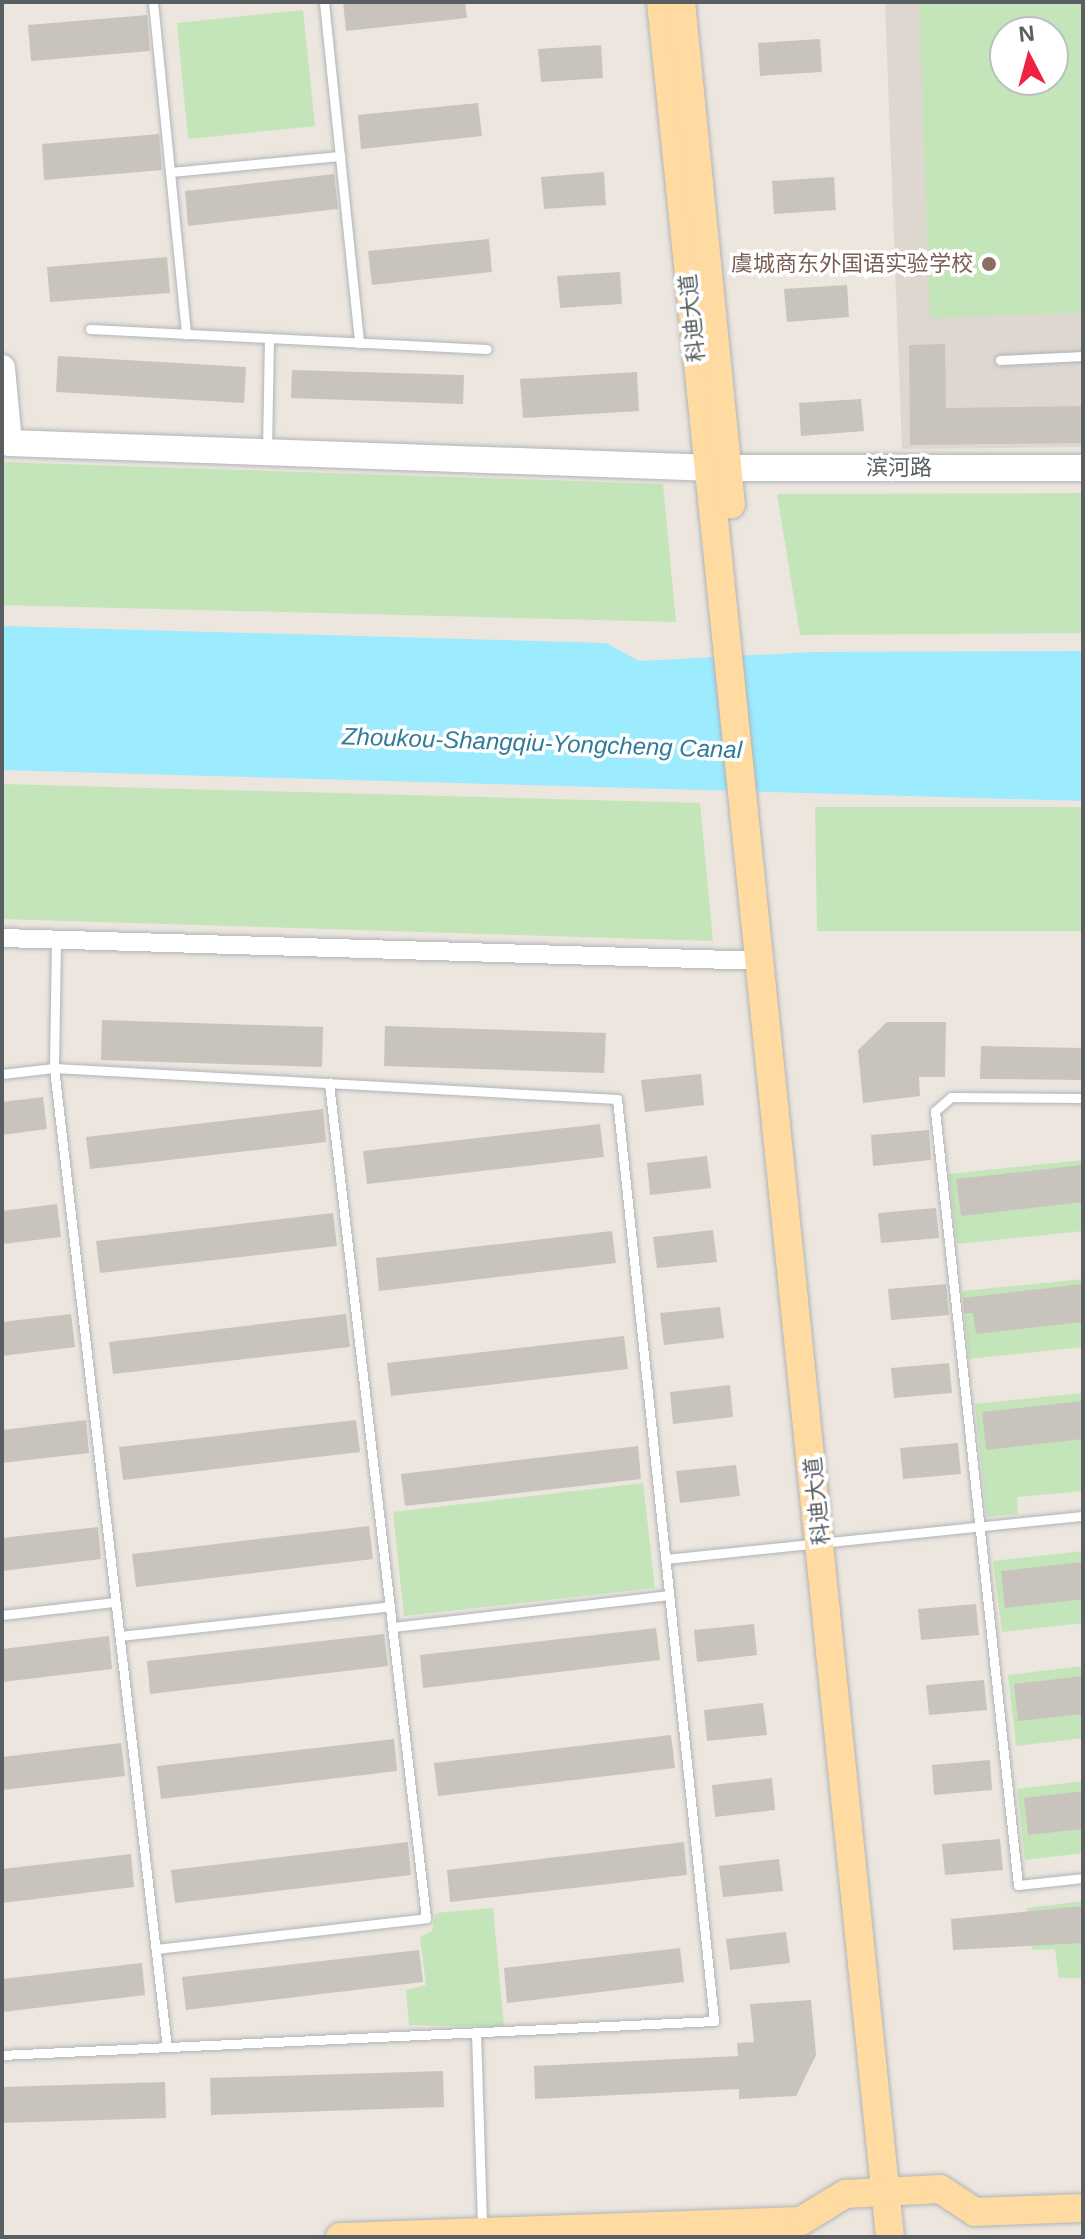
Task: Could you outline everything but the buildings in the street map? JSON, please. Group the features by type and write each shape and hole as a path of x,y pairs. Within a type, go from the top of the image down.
{"main road":[{"name":"科迪大道","path":"661,2 736,633 895,2191"},
{"name":"科迪大道","path":"681,2 716,468"},
{"name":"科迪大道","path":"754,809 762,961 829,1542"},
{"path":"340,2237 482,2235 801,2221 845,2194 940,2189 975,2212 1083,2208"},
{"path":"890,2237 895,2191"},
{"path":"895,2191 904,2237"}],"street":[{"name":"滨河路","path":"2,368 9,443 716,468 1083,468"},
{"path":"2,938 762,961"}],"lane":[{"path":"153,2 186,334"},
{"path":"324,2 359,343"},
{"path":"170,172 340,156"},
{"path":"90,329 486,349"},
{"path":"267,452 269,338"},
{"path":"1000,360 1083,356"},
{"path":"56,939 54,1068 167,2047"},
{"path":"2,1074 54,1068 617,1099 714,2021 2,2055"},
{"path":"156,1949 426,1918 329,1083"},
{"path":"1083,1098 951,1097 935,1111 1018,1885 1083,1878"},
{"path":"665,1559 1083,1516"},
{"path":"393,1627 669,1595"},
{"path":"2,1615 115,1602"},
{"path":"120,1636 390,1606"},
{"path":"476,2033 482,2235"}],"shaded area":[{"name":"虞城商东外国语实验学校","path":"885,2 1083,2 1083,447 902,449"}],"green space":[{"path":"919,2 1083,2 1083,313 930,318"},
{"path":"303,10 315,126 188,139 177,23"},
{"path":"2,462 663,484 676,622 2,605"},
{"path":"1083,493 1083,633 800,635 777,494"},
{"path":"2,784 700,803 713,941 2,919"},
{"path":"815,807 1083,807 1083,931 817,931"},
{"path":"1083,1160 1083,1231 957,1244 949,1174"},
{"path":"1083,1279 1083,1347 969,1359 962,1291"},
{"path":"1083,1393 1083,1491 1017,1497 1018,1514 987,1517 975,1404"},
{"path":"643,1483 655,1588 404,1616 393,1512"},
{"path":"1083,1551 1083,1623 1002,1632 993,1561"},
{"path":"1083,1666 1083,1738 1016,1746 1008,1675"},
{"path":"1083,1781 1083,1853 1025,1860 1017,1789"},
{"path":"1083,1901 1083,1978 1059,1978 1055,1949 1032,1950 1027,1908"},
{"path":"493,1908 504,2027 409,2025 406,1990 426,1985 420,1937 432,1931 436,1913"}],"water":[{"name":"Zhoukou-Shangqiu-Yongcheng Canal","path":"2,626 606,643 639,661 813,652 1083,651 1083,801 2,770"}],"place":[{"name":"虞城商东外国语实验学校","path":"989,264"}]}
